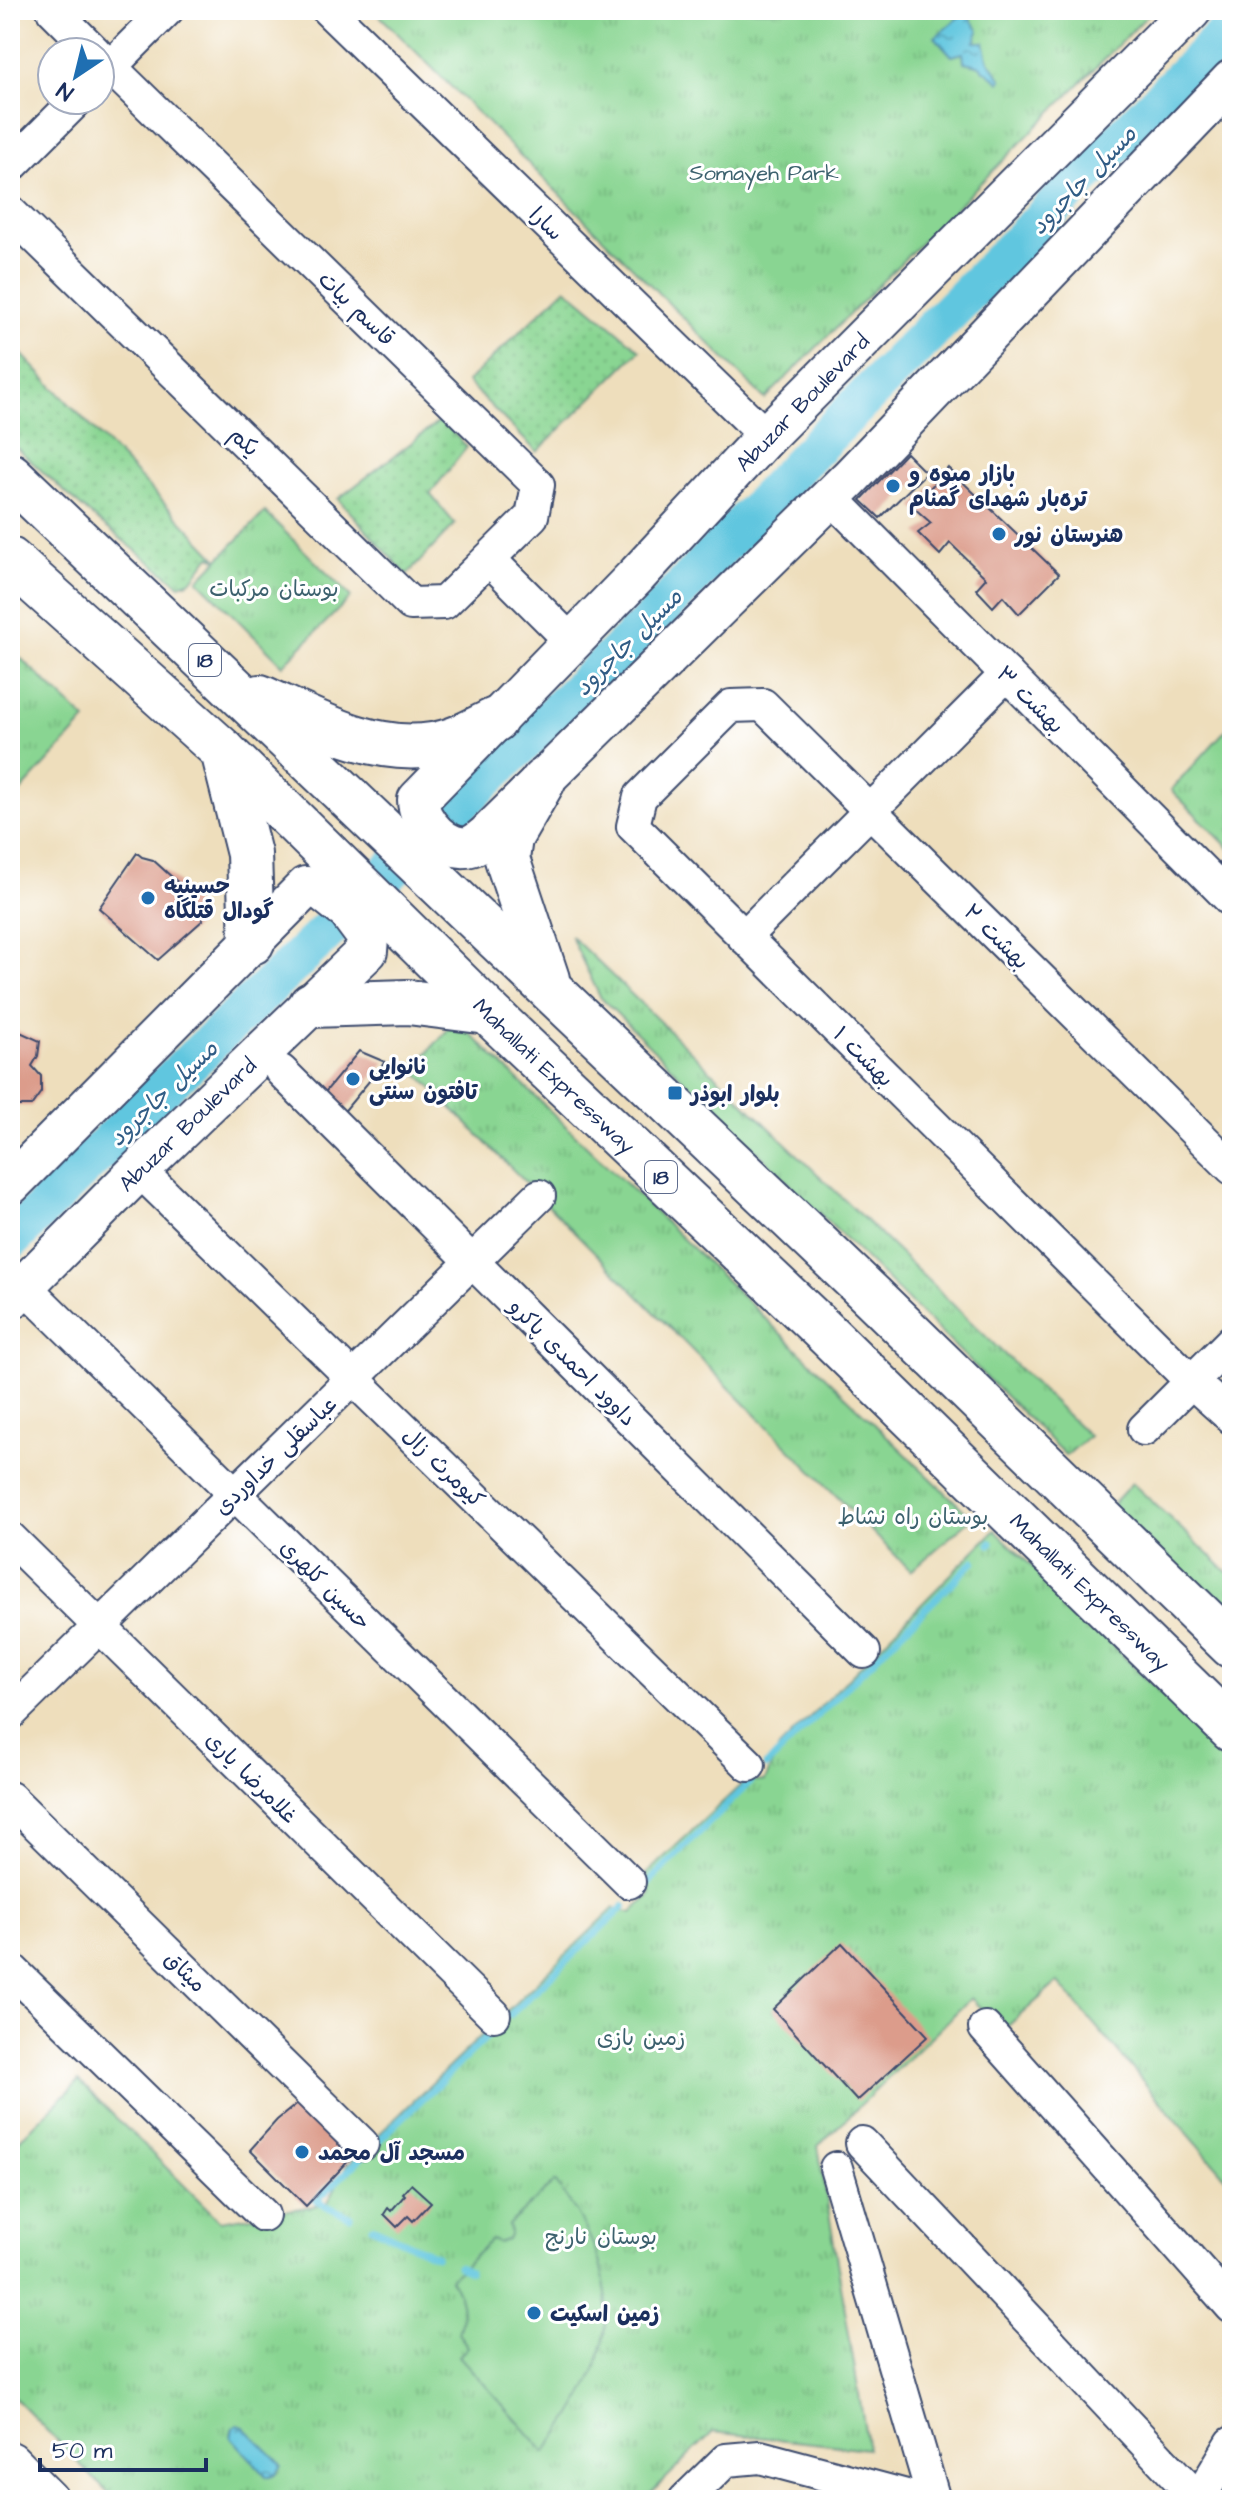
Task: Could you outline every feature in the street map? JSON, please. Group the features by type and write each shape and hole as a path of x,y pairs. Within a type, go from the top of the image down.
{"highway":[{"name":"18","path":"12,478 985,1404 1232,1646"},
{"name":"Mahallati Expressway","path":"10,560 223,751 350,907 488,1012 828,1335 1232,1730"},
{"path":"229,683 344,733 387,745 433,745 460,738 495,720"},
{"path":"223,751 249,854 252,942"},
{"path":"543,781 510,838 507,859 551,989"},
{"path":"311,1005 408,1002 488,1012"},
{"path":"828,1335 868,1348 878,1345 884,1327 872,1296"},
{"path":"945,1449 938,1428 938,1419 943,1410 958,1401 985,1404"}],"main road":[{"name":"Abuzar Boulevard","path":"543,781 481,840 466,847 444,840 421,815 418,800 766,436 1191,10"},
{"path":"543,781 831,497 1232,80"},
{"name":"Abuzar Boulevard","path":"17,1293 139,1170 311,1005 350,907"},
{"path":"10,1185 252,942 350,907"},
{"path":"10,2462 48,2500"}],"street":[{"path":"53,10 77,36"},
{"path":"116,51 167,10"},
{"name":"سارا","path":"328,10 766,436"},
{"name":"قاسم بیات","path":"116,77 538,485 532,516 489,559"},
{"path":"10,167 61,116"},
{"name":"یکم","path":"10,212 411,604 444,603 489,559"},
{"name":"بهشت ۳","path":"831,497 1232,901"},
{"path":"489,559 571,641"},
{"path":"744,937 1007,674"},
{"name":"بهشت ۲","path":"763,705 1232,1168"},
{"name":"بهشت ۱","path":"763,705 731,706 640,797 633,826 1192,1382 1232,1418"},
{"name":"داوود احمدی پاکرو","path":"281,1071 864,1652"},
{"name":"کیومرث زال","path":"139,1170 749,1765"},
{"name":"عباسقلی خداوردی","path":"10,1714 539,1196"},
{"name":"حسین کلهری","path":"17,1293 235,1494 629,1882"},
{"path":"1144,1429 1232,1341"},
{"name":"غلامرضا یاری","path":"10,1538 494,2015"},
{"name":"میثاق","path":"10,1798 362,2144"},
{"path":"10,1968 263,2215"},
{"path":"985,2028 1232,2307"},
{"path":"862,2143 1198,2500 1232,2443"},
{"path":"836,2168 934,2500"},
{"path":"689,2499 726,2460 760,2457 921,2500"}],"green space":[{"name":"Somayeh Park","path":"374,10 1153,10 765,399"},
{"path":"566,288 640,350 537,452 467,382"},
{"path":"10,342 218,559 210,556 191,581 180,585 88,513 10,442"},
{"path":"441,420 467,447 430,494 455,524 407,575 338,499"},
{"name":"بوستان مرکبات","path":"265,512 351,597 283,665 198,580"},
{"path":"10,648 86,720 10,803"},
{"path":"1232,723 1232,851 1171,790"},
{"path":"570,935 1089,1436 1066,1456 600,997"},
{"name":"بوستان راه نشاط","path":"456,1020 972,1518 911,1571 413,1069"},
{"path":"1132,1483 1232,1576 1232,1616 1110,1507"},
{"name":"بوستان نارنج","path":"995,1530 1232,1763 1232,2185 1058,1982 1002,2031 971,1998 818,2146 868,2449 713,2432 644,2500 115,2500 10,2393 10,2149 79,2081 220,2221 327,2204 347,2165 614,1908 632,1913 651,1894 646,1874 743,1783 765,1781 779,1748"},
{"name":"زمین اسکیت","path":"555,2182 579,2217 596,2252 605,2285 607,2318 601,2351 589,2384 570,2418 545,2452 459,2356 468,2347 458,2333 461,2305 450,2279 491,2240 499,2243 507,2239 510,2232 508,2225"}],"water":[{"path":"965,12 979,31 975,42 984,42 988,59 1002,80 1000,82 978,65 964,62 963,53 952,56 935,37"},
{"path":"238,2425 244,2427 279,2462 281,2466 275,2474 267,2477 231,2437 233,2428"}],"building":[{"name":"بازار میوه و تره‌بار شهدای گمنام","path":"906,453 926,473 880,518 861,500"},
{"path":"948,468 1059,574 1019,614 1003,596 993,607 976,589 986,578 950,543 940,555 918,533 931,523 913,507"},
{"name":"حسینیه گودال قتلگاه","path":"137,853 153,860 185,889 203,920 158,960 99,908"},
{"path":"10,1031 18,1031 40,1041 38,1056 32,1066 41,1076 41,1092 31,1106 15,1106 10,1112"},
{"name":"نانوایی تافتون سنتی","path":"359,1051 385,1062 342,1114 321,1097"},
{"path":"842,1943 928,2036 857,2101 773,2009"},
{"name":"مسجد آل محمد","path":"299,2102 354,2155 306,2206 250,2150 277,2120"},
{"path":"411,2184 431,2202 413,2221 408,2216 397,2227 384,2214 388,2208 391,2211"}],"waterway":[{"name":"مسیل جاجرود","path":"10,1241 157,1094 655,617 808,455 1232,27"},
{"path":"766,1766 974,1561"},
{"path":"641,1890 750,1782"},
{"path":"510,2015 624,1906"},
{"path":"373,2146 493,2031"},
{"path":"350,2217 316,2201 364,2155"},
{"path":"372,2227 436,2256"},
{"path":"458,2266 469,2271"}],"place":[{"name":"بازار میوه و تره‌بار شهدای گمنام","path":"893,486"},
{"name":"هنرستان نور","path":"999,534"},
{"name":"حسینیه گودال قتلگاه","path":"148,898"},
{"name":"نانوایی تافتون سنتی","path":"353,1079"},
{"name":"بلوار ابوذر","path":"675,1093"},
{"name":"مسجد آل محمد","path":"302,2152"},
{"name":"زمین اسکیت","path":"534,2313"}],"park label":[{"name":"زمین بازی","path":"641,2037"}]}
